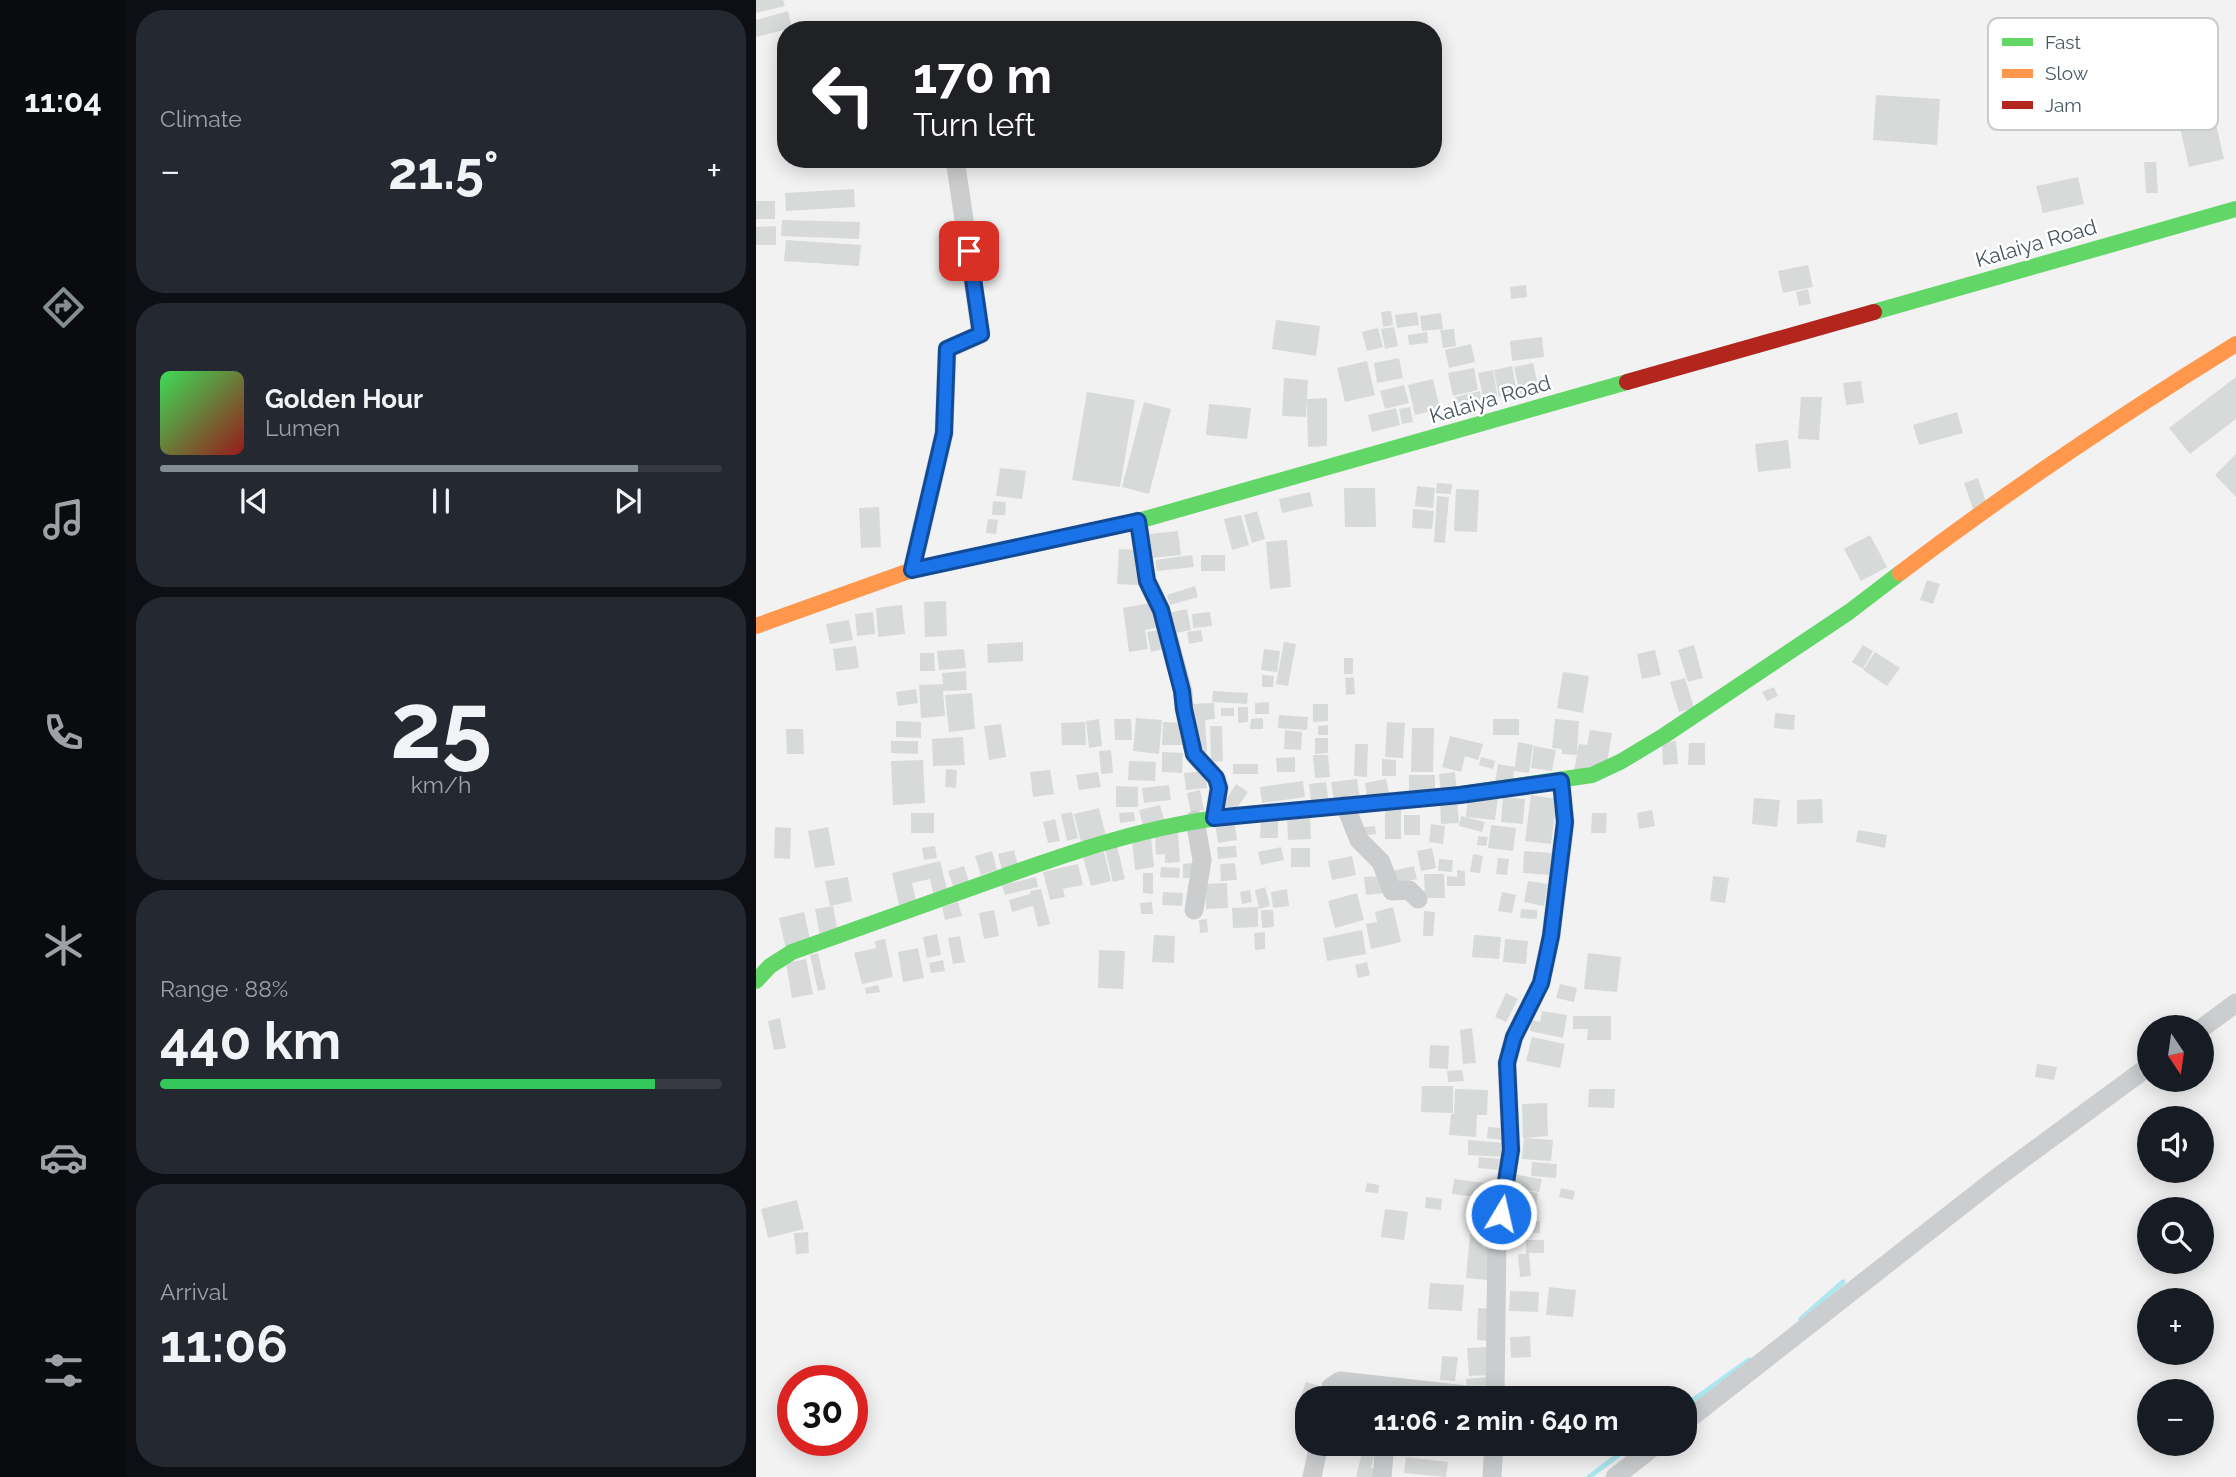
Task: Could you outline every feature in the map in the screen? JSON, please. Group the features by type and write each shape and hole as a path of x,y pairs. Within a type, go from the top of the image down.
{"street":[{"path":"912,570 944,433 947,349 981,334 956,168"},
{"name":"Kalaiya Road","path":"756,626 912,570 1138,521 2236,209"},
{"path":"756,981 769,966 792,952 1041,863 1108,842 1204,819 1460,795 1592,775 1665,735 1849,612 1945,539 2150,397 2236,344"},
{"path":"1138,521 1147,581 1161,610 1182,691 1194,754 1216,778 1219,788 1204,819 1202,860 1194,910"},
{"path":"1494,1386 1497,1236 1511,1150 1507,1063 1514,1037 1541,983 1551,936 1565,822 1561,781"},
{"path":"1345,805 1359,840 1381,862 1392,891 1409,890 1418,899"},
{"path":"2214,1019 2236,1003"},
{"path":"1697,1413 1994,1180 2137,1075"},
{"path":"1333,1386 1340,1381 1362,1386"},
{"path":"1312,1477 1316,1456"},
{"path":"1382,1477 1384,1456"},
{"path":"1492,1477 1493,1456"},
{"path":"1615,1477 1642,1456"}],"building":[{"path":"756,0 783,0 785,6 756,13"},
{"path":"788,11 790,21 777,21 777,32 756,37 756,20"},
{"path":"1876,95 1940,99 1937,145 1873,140"},
{"path":"2180,130 2217,130 2224,159 2189,167"},
{"path":"2144,162 2156,162 2158,193 2146,193"},
{"path":"2078,177 2084,204 2043,213 2036,186"},
{"path":"854,189 855,207 786,211 785,193"},
{"path":"756,201 775,201 775,219 756,219"},
{"path":"782,220 860,222 859,239 781,236"},
{"path":"776,226 776,245 756,245 756,227"},
{"path":"786,240 861,245 859,266 784,261"},
{"path":"1808,265 1813,287 1783,293 1778,271"},
{"path":"1526,285 1527,297 1511,299 1510,287"},
{"path":"1808,289 1811,304 1799,306 1796,292"},
{"path":"1391,311 1393,325 1383,327 1381,312"},
{"path":"1417,312 1419,325 1397,328 1395,315"},
{"path":"1441,313 1443,329 1422,331 1420,316"},
{"path":"1276,320 1320,326 1316,356 1272,349"},
{"path":"1394,327 1398,346 1385,349 1381,329"},
{"path":"1378,328 1383,347 1367,351 1362,332"},
{"path":"1454,329 1456,346 1443,348 1440,330"},
{"path":"1427,332 1428,343 1409,345 1408,335"},
{"path":"1542,337 1544,357 1512,361 1510,341"},
{"path":"1471,344 1475,362 1449,368 1445,350"},
{"path":"1399,358 1403,378 1377,383 1374,363"},
{"path":"1367,361 1375,395 1345,402 1337,368"},
{"path":"1533,363 1539,390 1520,394 1514,367"},
{"path":"1512,366 1517,393 1499,397 1494,370"},
{"path":"1474,368 1478,390 1453,396 1448,373"},
{"path":"1493,370 1498,399 1484,402 1478,373"},
{"path":"2236,377 2236,419 2190,454 2169,428"},
{"path":"1284,378 1308,380 1306,417 1282,416"},
{"path":"1433,379 1440,409 1415,415 1408,385"},
{"path":"1861,381 1864,403 1846,405 1843,383"},
{"path":"1404,385 1409,403 1385,409 1380,391"},
{"path":"1480,391 1483,406 1458,412 1455,397"},
{"path":"1087,392 1135,400 1120,487 1072,480"},
{"path":"1801,397 1822,397 1819,440 1798,439"},
{"path":"1327,398 1327,446 1308,447 1307,399"},
{"path":"1144,402 1171,409 1149,494 1122,487"},
{"path":"1209,404 1251,408 1247,439 1206,435"},
{"path":"1410,407 1413,422 1402,424 1399,409"},
{"path":"1396,408 1400,425 1372,432 1368,415"},
{"path":"1957,412 1963,433 1919,445 1913,425"},
{"path":"1788,440 1791,468 1758,472 1755,444"},
{"path":"2236,454 2236,497 2215,475"},
{"path":"1000,468 1026,471 1022,499 996,496"},
{"path":"1978,478 1987,505 1973,509 1964,483"},
{"path":"1437,483 1452,484 1451,494 1436,493"},
{"path":"1417,486 1435,488 1433,508 1415,506"},
{"path":"1344,488 1375,488 1376,527 1345,527"},
{"path":"1456,489 1479,490 1477,532 1454,531"},
{"path":"1310,492 1313,506 1282,513 1279,499"},
{"path":"1437,496 1449,497 1445,543 1434,542"},
{"path":"993,501 1006,502 1005,515 992,515"},
{"path":"879,507 881,547 861,548 859,508"},
{"path":"1413,509 1434,511 1432,529 1412,528"},
{"path":"1257,511 1265,539 1252,543 1244,515"},
{"path":"1241,515 1249,545 1232,550 1224,519"},
{"path":"988,519 998,520 996,534 986,533"},
{"path":"1178,531 1181,555 1152,558 1149,534"},
{"path":"1870,535 1887,567 1861,581 1844,549"},
{"path":"1287,540 1291,587 1270,589 1266,542"},
{"path":"1119,549 1139,550 1138,585 1117,584"},
{"path":"1192,555 1194,567 1157,571 1155,560"},
{"path":"1201,555 1225,555 1225,571 1201,571"},
{"path":"1927,580 1940,584 1933,604 1920,600"},
{"path":"1195,586 1198,597 1170,605 1167,595"},
{"path":"946,601 947,636 925,637 924,602"},
{"path":"1155,602 1159,627 1145,630 1148,649 1129,652 1123,608"},
{"path":"902,605 905,634 878,637 876,608"},
{"path":"1187,609 1191,630 1171,634 1168,613"},
{"path":"873,612 875,634 857,636 855,614"},
{"path":"1210,612 1212,626 1193,628 1192,614"},
{"path":"849,620 853,640 830,644 826,624"},
{"path":"1159,630 1163,649 1151,652 1147,632"},
{"path":"1201,630 1203,641 1189,644 1187,632"},
{"path":"1023,642 1023,661 988,663 987,644"},
{"path":"1284,642 1296,644 1288,686 1276,684"},
{"path":"1694,645 1703,678 1688,682 1678,650"},
{"path":"1863,645 1873,651 1863,669 1852,662"},
{"path":"856,646 859,668 836,671 833,649"},
{"path":"964,649 966,668 939,670 937,651"},
{"path":"1264,649 1280,651 1277,672 1261,670"},
{"path":"1655,650 1661,675 1642,679 1637,654"},
{"path":"1875,652 1900,668 1887,686 1863,670"},
{"path":"920,653 934,653 935,671 920,671"},
{"path":"1344,658 1353,658 1353,674 1344,674"},
{"path":"966,671 967,690 943,691 945,716 921,718 919,685 943,684 942,673"},
{"path":"1563,672 1589,676 1583,713 1557,708"},
{"path":"1262,675 1274,676 1273,687 1262,687"},
{"path":"1354,677 1355,694 1346,695 1345,678"},
{"path":"1685,678 1694,708 1679,712 1670,682"},
{"path":"1774,687 1778,696 1767,701 1762,692"},
{"path":"916,689 918,703 898,706 896,692"},
{"path":"1213,691 1248,693 1247,704 1212,702"},
{"path":"972,693 975,729 949,732 945,695"},
{"path":"1269,702 1269,714 1255,714 1255,703"},
{"path":"1214,703 1215,719 1205,720 1207,751 1200,756 1190,704"},
{"path":"1313,704 1328,704 1328,721 1313,722"},
{"path":"1238,707 1248,707 1248,722 1238,723"},
{"path":"1221,708 1234,708 1234,716 1221,716"},
{"path":"1775,713 1795,715 1794,730 1774,728"},
{"path":"1279,715 1308,717 1307,730 1278,728"},
{"path":"1136,718 1162,720 1159,754 1133,751"},
{"path":"1263,718 1263,729 1250,729 1251,719"},
{"path":"1099,719 1102,746 1089,748 1086,721"},
{"path":"1114,719 1131,719 1132,740 1115,740"},
{"path":"1493,719 1519,719 1519,735 1493,735"},
{"path":"1555,719 1579,721 1577,752 1579,744 1587,745 1590,730 1612,733 1607,763 1574,771 1577,755 1562,754 1562,749 1552,748"},
{"path":"896,721 921,722 921,738 896,737"},
{"path":"1085,722 1086,745 1062,745 1061,723"},
{"path":"1163,722 1183,723 1183,745 1162,745"},
{"path":"1387,722 1405,723 1403,758 1385,757"},
{"path":"1001,724 1006,757 989,760 984,726"},
{"path":"1328,725 1328,735 1318,735 1318,726"},
{"path":"1210,726 1222,726 1223,761 1211,762"},
{"path":"1412,728 1434,728 1433,772 1411,772"},
{"path":"786,729 803,729 804,754 787,754"},
{"path":"1285,730 1302,732 1301,750 1284,749"},
{"path":"1450,736 1483,744 1478,760 1465,756 1461,772 1442,767"},
{"path":"963,737 965,765 933,766 932,739"},
{"path":"1315,738 1328,738 1328,753 1315,754"},
{"path":"891,741 918,741 918,754 891,753"},
{"path":"1676,741 1678,764 1663,765 1662,743"},
{"path":"1518,742 1533,745 1529,773 1514,771 1512,784 1495,782 1498,764 1515,767"},
{"path":"1689,743 1705,743 1705,765 1688,765"},
{"path":"1355,744 1368,744 1367,777 1354,776"},
{"path":"1534,746 1556,750 1552,771 1531,768"},
{"path":"1111,750 1113,773 1101,774 1099,751"},
{"path":"1162,752 1183,753 1182,773 1162,772"},
{"path":"1313,755 1328,755 1330,777 1315,778"},
{"path":"1295,757 1295,772 1277,772 1276,758"},
{"path":"1481,757 1495,761 1493,769 1479,765"},
{"path":"1382,759 1396,760 1396,776 1382,776"},
{"path":"923,760 925,803 893,805 891,761"},
{"path":"1129,761 1156,762 1155,781 1128,780"},
{"path":"1233,764 1258,764 1258,774 1233,774"},
{"path":"946,769 957,770 956,788 945,787"},
{"path":"1050,770 1054,794 1033,797 1030,772"},
{"path":"1206,771 1207,788 1186,790 1184,773"},
{"path":"1098,772 1101,787 1079,790 1076,775"},
{"path":"1455,772 1457,791 1441,793 1439,774"},
{"path":"1409,775 1435,775 1435,793 1409,793"},
{"path":"1357,779 1360,799 1334,802 1331,782"},
{"path":"1386,779 1389,793 1367,797 1365,783"},
{"path":"1303,781 1305,797 1262,803 1260,787"},
{"path":"1326,782 1328,798 1311,800 1309,784"},
{"path":"1236,784 1248,792 1234,812 1223,804"},
{"path":"1169,785 1171,800 1144,803 1142,788"},
{"path":"1116,786 1138,787 1138,807 1116,807"},
{"path":"1200,790 1204,810 1191,813 1187,793"},
{"path":"1468,794 1498,797 1495,820 1466,817"},
{"path":"1531,795 1557,799 1551,844 1525,841"},
{"path":"1503,797 1525,799 1523,824 1501,822"},
{"path":"1754,798 1780,800 1777,827 1752,824"},
{"path":"1457,799 1459,823 1441,824 1440,800"},
{"path":"1822,799 1823,823 1797,824 1797,800"},
{"path":"1160,805 1164,820 1143,826 1139,810"},
{"path":"1385,807 1401,807 1401,839 1385,839"},
{"path":"1099,808 1106,836 1081,842 1074,814"},
{"path":"1652,810 1655,826 1639,829 1637,813"},
{"path":"1072,812 1078,838 1067,841 1061,814"},
{"path":"1134,812 1135,821 1120,823 1119,813"},
{"path":"911,813 934,813 934,833 911,833"},
{"path":"1592,813 1607,813 1606,833 1591,833"},
{"path":"1310,814 1311,839 1288,840 1287,815"},
{"path":"1404,815 1420,815 1420,835 1404,835"},
{"path":"1461,816 1485,822 1482,832 1459,826"},
{"path":"1261,818 1278,818 1278,838 1260,838"},
{"path":"1055,819 1060,841 1048,843 1043,822"},
{"path":"1234,820 1237,840 1218,843 1215,823"},
{"path":"1431,824 1445,826 1443,844 1429,842"},
{"path":"1491,825 1516,828 1513,851 1488,848"},
{"path":"1375,826 1376,834 1358,836 1358,828"},
{"path":"775,827 791,828 790,859 774,858"},
{"path":"828,827 835,865 815,868 808,831"},
{"path":"1858,830 1887,835 1885,848 1856,842"},
{"path":"1178,833 1180,862 1165,863 1165,854 1156,855 1155,835"},
{"path":"1478,836 1488,837 1486,846 1477,845"},
{"path":"1151,838 1154,867 1135,870 1132,840"},
{"path":"935,846 937,858 924,860 922,848"},
{"path":"1117,846 1125,879 1113,882 1105,849"},
{"path":"1236,846 1237,857 1218,859 1217,847"},
{"path":"1281,847 1284,860 1261,865 1258,852"},
{"path":"1291,848 1310,848 1310,867 1291,867"},
{"path":"1432,848 1436,868 1421,871 1417,851"},
{"path":"1014,850 1018,866 1002,870 998,854"},
{"path":"992,851 997,870 981,875 975,856"},
{"path":"1524,851 1552,853 1551,875 1523,873"},
{"path":"1104,852 1111,881 1091,886 1083,857"},
{"path":"1473,854 1483,856 1480,873 1470,872"},
{"path":"1352,856 1356,875 1332,880 1328,861"},
{"path":"1498,858 1509,859 1507,875 1496,874"},
{"path":"1439,859 1453,860 1452,872 1438,871"},
{"path":"940,861 948,893 934,896 930,879 912,883 916,901 899,905 892,873"},
{"path":"1193,863 1193,878 1183,878 1183,864"},
{"path":"1235,863 1237,880 1221,881 1220,864"},
{"path":"1078,864 1083,885 1063,889 1065,897 1050,900 1043,872"},
{"path":"964,866 969,882 953,886 948,871"},
{"path":"1414,866 1417,879 1395,884 1392,871"},
{"path":"1161,867 1180,868 1179,878 1160,877"},
{"path":"1457,870 1465,871 1465,886 1447,886 1447,876 1457,877"},
{"path":"1143,873 1153,873 1153,894 1143,893"},
{"path":"1424,874 1444,874 1445,898 1425,898"},
{"path":"1382,876 1384,893 1366,895 1364,877"},
{"path":"1713,876 1729,878 1725,903 1710,901"},
{"path":"848,877 852,901 830,906 825,881"},
{"path":"1036,877 1038,887 1005,895 1002,885"},
{"path":"1528,881 1548,884 1544,906 1524,902"},
{"path":"1227,883 1228,908 1206,909 1205,884"},
{"path":"1265,887 1270,906 1259,909 1255,890"},
{"path":"1041,889 1050,924 1038,927 1033,906 1012,912 1009,900"},
{"path":"1287,889 1289,906 1273,908 1271,892"},
{"path":"1250,890 1252,902 1242,904 1240,892"},
{"path":"1163,892 1183,893 1182,906 1162,905"},
{"path":"1502,892 1516,895 1512,913 1498,911"},
{"path":"1357,893 1364,920 1335,928 1328,901"},
{"path":"958,902 962,916 945,920 942,907"},
{"path":"1152,902 1153,914 1141,914 1140,903"},
{"path":"833,906 838,933 820,936 815,909"},
{"path":"1258,907 1258,927 1233,928 1232,908"},
{"path":"1393,907 1401,942 1371,949 1366,924 1377,922 1375,912"},
{"path":"1521,909 1537,910 1537,919 1520,918"},
{"path":"994,910 999,936 984,939 979,913"},
{"path":"1261,910 1273,910 1274,927 1262,928"},
{"path":"1424,911 1435,912 1433,936 1423,936"},
{"path":"804,912 811,944 786,949 779,918"},
{"path":"1207,919 1208,932 1200,933 1199,920"},
{"path":"1362,930 1366,954 1327,961 1323,938"},
{"path":"1265,932 1265,949 1255,950 1254,933"},
{"path":"937,934 941,955 927,958 923,937"},
{"path":"1154,935 1175,936 1174,963 1152,962"},
{"path":"1474,935 1501,937 1499,959 1472,957"},
{"path":"960,936 965,962 953,964 948,938"},
{"path":"885,939 893,977 862,984 854,953 876,948 875,941"},
{"path":"1505,939 1528,941 1526,964 1503,962"},
{"path":"918,948 924,978 903,982 898,952"},
{"path":"1099,950 1125,951 1123,989 1098,988"},
{"path":"818,953 826,989 818,991 810,955"},
{"path":"1588,953 1621,957 1617,992 1584,989"},
{"path":"806,959 813,994 792,998 786,963"},
{"path":"943,960 945,971 931,973 929,963"},
{"path":"1367,962 1370,975 1358,978 1355,965"},
{"path":"1560,984 1577,988 1574,1002 1556,998"},
{"path":"878,985 880,992 866,994 865,988"},
{"path":"1506,993 1518,999 1506,1022 1495,1017"},
{"path":"1542,1011 1567,1015 1563,1038 1530,1031 1532,1020 1540,1022"},
{"path":"1573,1016 1611,1016 1611,1040 1587,1040 1588,1029 1573,1029"},
{"path":"780,1018 786,1048 774,1050 768,1021"},
{"path":"1472,1028 1476,1063 1463,1064 1460,1030"},
{"path":"1532,1037 1565,1044 1560,1068 1526,1061"},
{"path":"1430,1045 1449,1046 1448,1069 1429,1068"},
{"path":"2037,1064 2057,1067 2054,1080 2035,1077"},
{"path":"1462,1070 1464,1081 1448,1082 1447,1071"},
{"path":"1422,1086 1453,1086 1453,1113 1421,1112"},
{"path":"1455,1089 1488,1090 1487,1115 1477,1115 1476,1137 1449,1135 1451,1114 1454,1114"},
{"path":"1589,1089 1615,1089 1614,1108 1588,1107"},
{"path":"1547,1103 1548,1136 1523,1138 1522,1104"},
{"path":"1488,1127 1503,1128 1502,1140 1487,1138"},
{"path":"1524,1138 1553,1140 1551,1161 1522,1159"},
{"path":"1468,1140 1506,1143 1506,1157 1468,1155"},
{"path":"1479,1157 1502,1159 1501,1170 1478,1168"},
{"path":"1532,1162 1557,1164 1556,1178 1531,1176"},
{"path":"1513,1174 1542,1179 1539,1192 1511,1187"},
{"path":"1454,1179 1501,1185 1498,1212 1483,1210 1485,1198 1452,1194"},
{"path":"1367,1183 1379,1185 1378,1193 1365,1192"},
{"path":"1505,1188 1538,1193 1536,1206 1514,1202 1513,1210 1502,1208"},
{"path":"1561,1188 1575,1191 1573,1200 1559,1197"},
{"path":"1426,1197 1442,1199 1441,1210 1425,1208"},
{"path":"797,1200 804,1229 768,1238 761,1209"},
{"path":"1385,1209 1408,1212 1404,1240 1381,1237"},
{"path":"1503,1219 1540,1221 1540,1233 1503,1232"},
{"path":"808,1232 809,1253 796,1254 794,1233"},
{"path":"1470,1234 1491,1236 1487,1280 1466,1278"},
{"path":"1526,1240 1544,1240 1544,1253 1529,1253 1531,1276 1520,1277 1518,1254 1526,1254"},
{"path":"1430,1283 1464,1285 1462,1311 1428,1309"},
{"path":"1549,1287 1576,1290 1573,1317 1546,1315"},
{"path":"1510,1291 1539,1292 1538,1312 1509,1311"},
{"path":"1478,1308 1494,1309 1493,1341 1477,1340"},
{"path":"1530,1336 1531,1357 1511,1358 1510,1337"},
{"path":"1489,1347 1491,1375 1469,1376 1467,1348"},
{"path":"1442,1356 1458,1357 1455,1381 1440,1380"},
{"path":"1489,1377 1490,1386 1467,1386 1466,1379"},
{"path":"1361,1456 1374,1456 1371,1468 1381,1470 1380,1477 1356,1477"},
{"path":"1406,1457 1448,1462 1446,1477 1404,1473"}],"waterway":[{"path":"1801,1319 1843,1282"},
{"path":"1697,1397 1749,1360"},
{"path":"1589,1477 1617,1456"}],"traffic: fast":[{"path":"1874,312 2236,209"},
{"path":"1041,542 1138,521 1627,382"},
{"path":"1441,797 1592,775 1620,762 1849,612 1900,573"},
{"path":"756,981 770,966 792,952 1049,861 1141,833 1236,816"}],"traffic: slow":[{"path":"1900,573 2065,454 2236,344"},
{"path":"756,626 912,570 1041,542"}],"traffic: jam":[{"path":"1627,382 1874,312"},
{"path":"1236,816 1441,797"}],"route":[{"path":"969,251 981,334 947,349 944,433 912,570 1138,521 1147,581 1161,610 1182,691 1194,754 1216,778 1219,788 1214,818 1460,795 1561,781 1565,822 1551,936 1541,983 1514,1037 1507,1063 1511,1150 1501,1214"}]}
